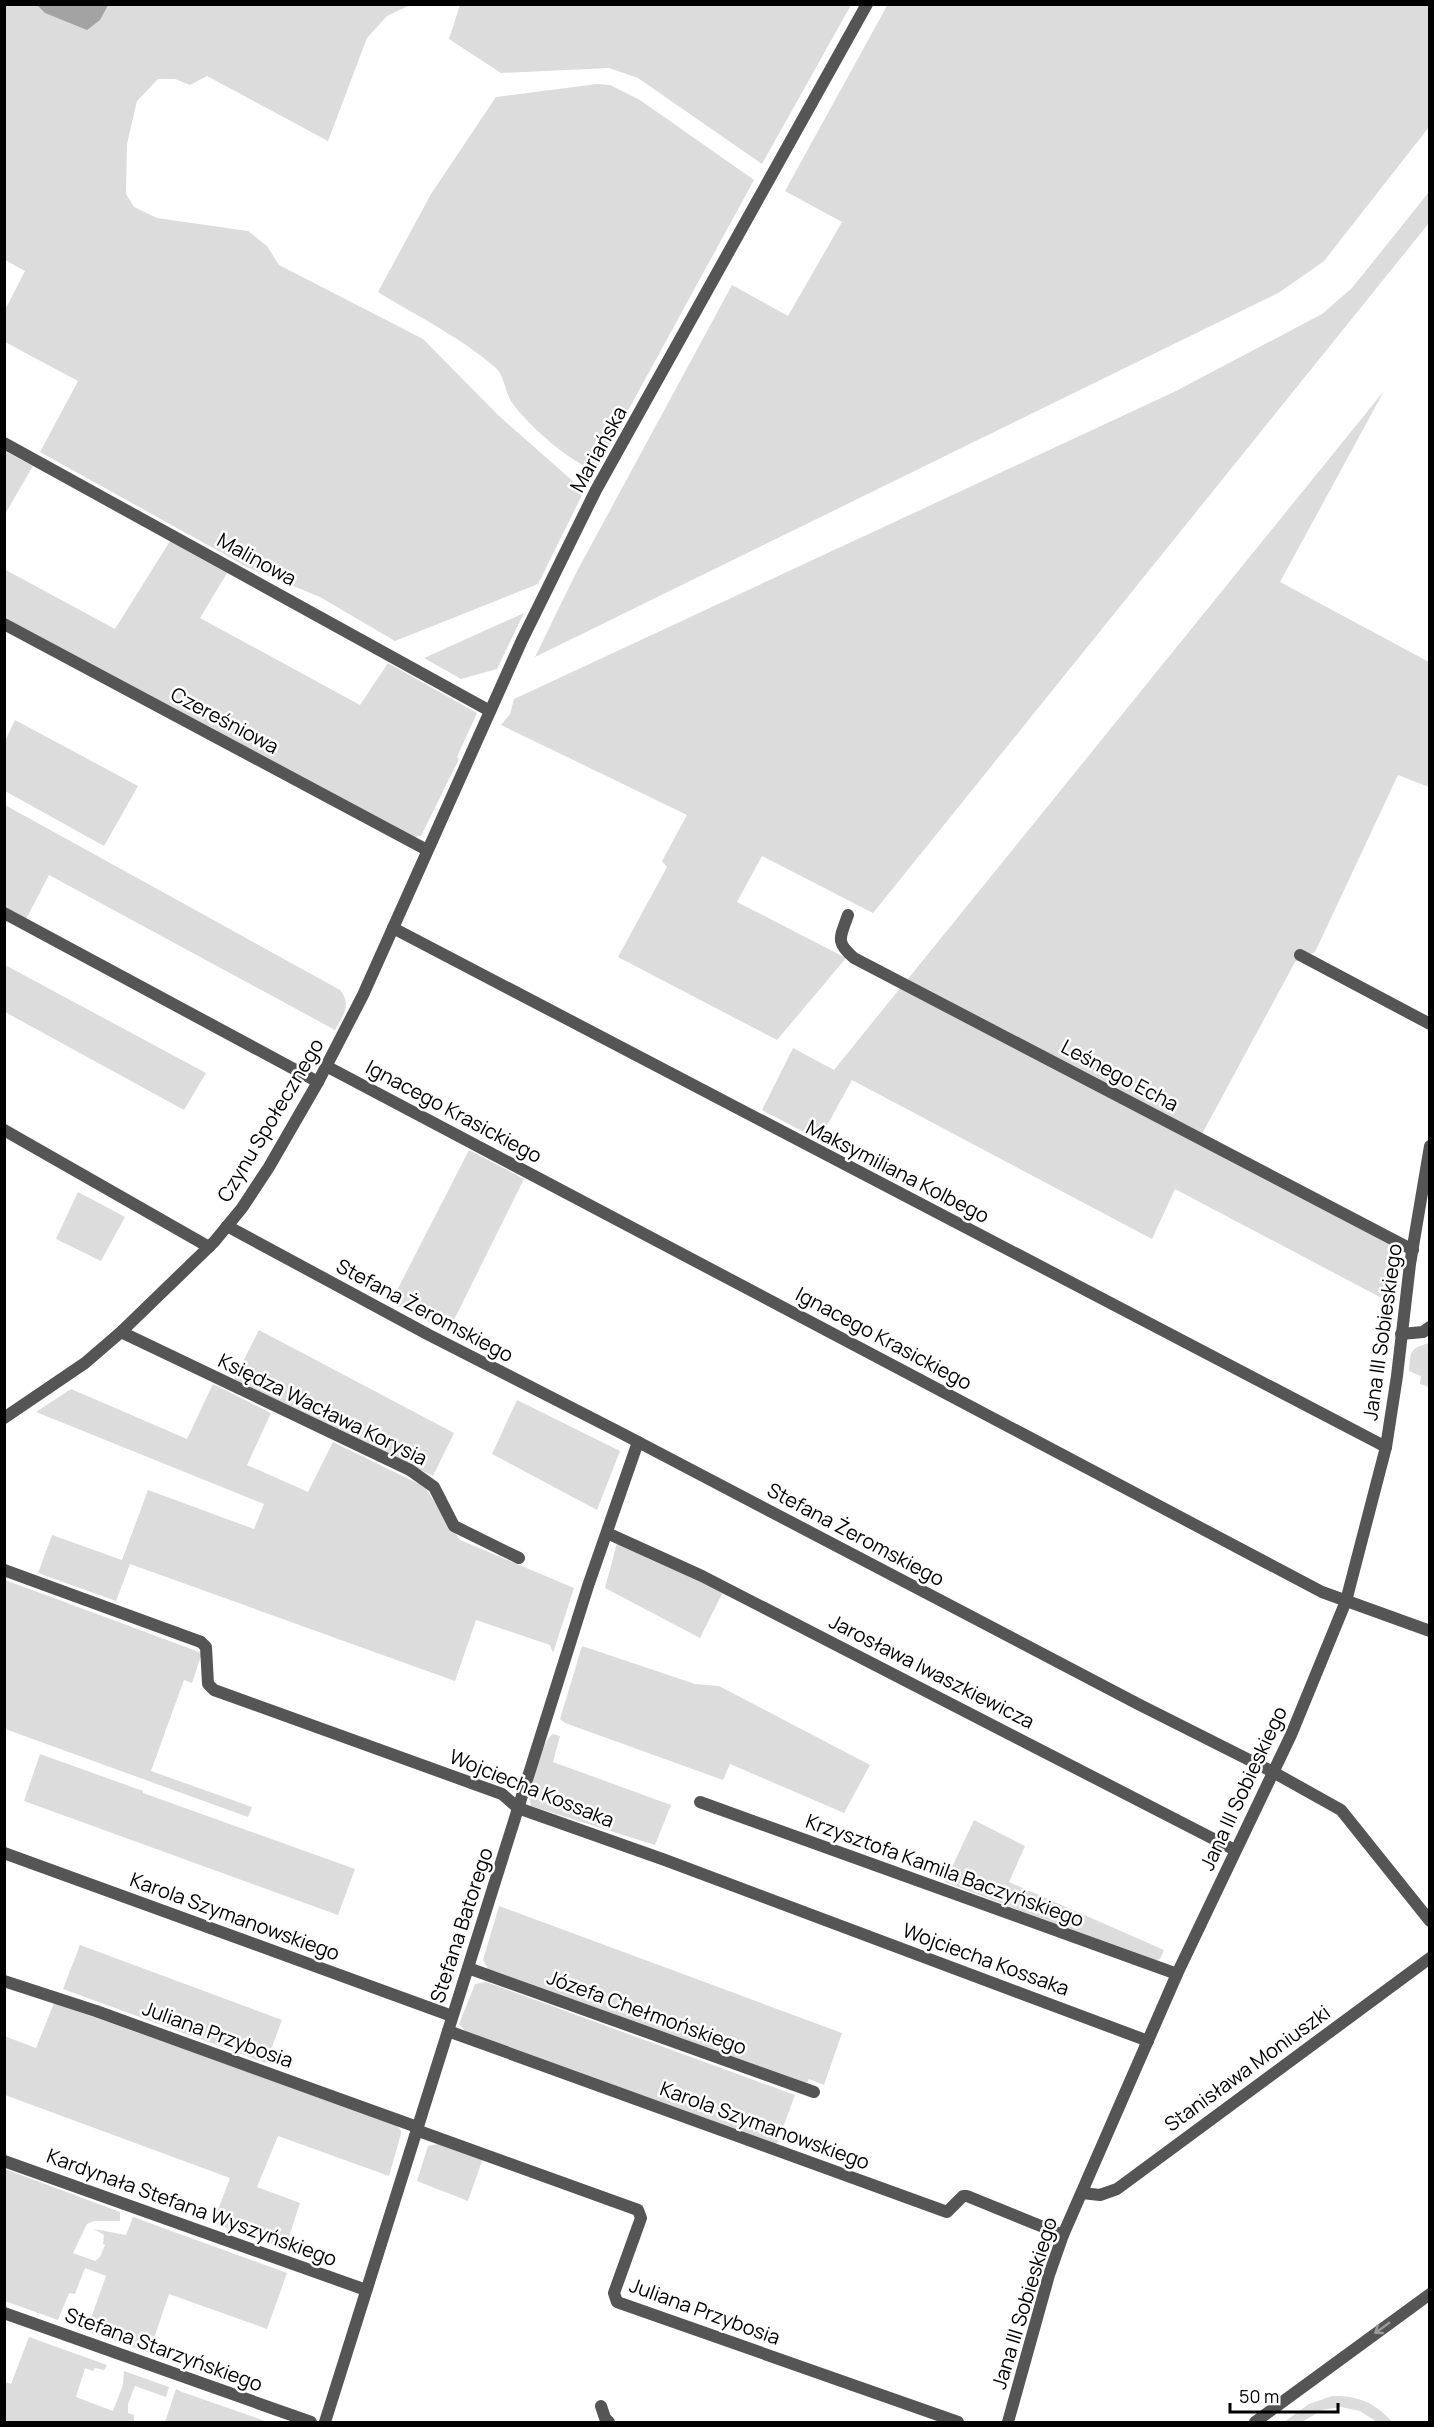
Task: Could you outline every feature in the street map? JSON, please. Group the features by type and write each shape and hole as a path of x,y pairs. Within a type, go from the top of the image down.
{"street":[{"name":"Mariańska","path":"393,928 490,711 596,490 867,4"},
{"name":"Malinowa","path":"4,442 490,711"},
{"name":"Czereśniowa","path":"4,624 427,850"},
{"path":"4,914 318,1082"},
{"name":"Leśnego Echa","path":"848,915 841,943 842,948 854,958 1413,1250"},
{"name":"Czynu Społecznego","path":"4,1418 85,1363 121,1332 209,1247 227,1226 269,1167 318,1082 371,979 393,928"},
{"name":"Maksymiliana Kolbego","path":"393,928 1386,1447"},
{"path":"1300,955 1430,1024"},
{"name":"Ignacego Krasickiego","path":"326,1066 1313,1587 1430,1631"},
{"path":"4,1130 209,1247"},
{"name":"Jana III Sobieskiego","path":"1008,2422 1049,2275 1064,2235 1177,1974 1308,1698 1346,1601 1386,1447 1430,1146"},
{"name":"Stefana Żeromskiego","path":"227,1226 429,1335 1273,1772 1341,1810 1430,1921"},
{"path":"1401,1334 1423,1332 1430,1327"},
{"name":"Księdza Wacława Korysia","path":"121,1332 410,1470 434,1487 454,1526 519,1558"},
{"name":"Stefana Batorego","path":"326,2422 518,1808 638,1442"},
{"name":"Jarosława Iwaszkiewicza","path":"607,1533 702,1576 1235,1850"},
{"name":"Wojciecha Kossaka","path":"4,1570 201,1642 206,1647 208,1684 214,1690 502,1794 518,1808 676,1864 1148,2041"},
{"name":"Krzysztofa Kamila Baczyńskiego","path":"700,1802 1177,1974"},
{"name":"Karola Szymanowskiego","path":"4,1853 452,2016"},
{"name":"Stanisława Moniuszki","path":"1082,2193 1100,2195 1117,2189 1430,1958"},
{"name":"Józefa Chełmońskiego","path":"468,1968 814,2092"},
{"name":"Juliana Przybosia","path":"4,1981 96,2011 638,2210 641,2218 614,2293 617,2302 958,2422"},
{"name":"Karola Szymanowskiego","path":"448,2031 947,2212 963,2196 967,2196 1064,2235"},
{"name":"Kardynała Stefana Wyszyńskiego","path":"4,2161 366,2290"},
{"path":"1255,2422 1430,2294"},
{"name":"Stefana Starzyńskiego","path":"4,2313 311,2422"},
{"path":"601,2406 609,2422"}],"shaded area":[{"path":"460,4 851,5 762,164 638,78 609,68 501,73 449,39"},
{"path":"888,4 1429,5 1429,127 1324,261 1280,292 535,657 576,573 732,285 788,316 842,222 785,191"},
{"path":"4,5 410,5 387,16 367,38 328,141 207,76 190,85 175,79 158,79 137,101 127,144 126,194 134,207 157,218 248,231 267,246 279,265 423,339 499,416 584,491 538,584 395,641 320,597 249,568 40,452 78,381 5,342 5,310 25,271 5,260"},
{"path":"37,5 108,5 100,20 87,30 45,13"},
{"path":"597,84 610,85 640,100 754,180 595,471 574,460 529,423 510,400 501,375 482,356 453,336 378,292 431,194 496,97"},
{"path":"1429,192 1429,223 873,913 762,856 737,902 846,958 777,1040 618,957 667,867 662,861 687,815 501,725 510,714 514,699 1176,391 1322,314 1352,288"},
{"path":"1384,391 1280,582 1429,662 1429,787 1398,775 1315,952 1295,962 1202,1134 907,980"},
{"path":"5,451 33,466 5,514"},
{"path":"170,541 227,573 200,618 360,705 388,663 477,713 457,757 459,759 421,836 414,837 5,618 4,569 115,629"},
{"path":"524,613 497,669 461,679 424,658"},
{"path":"15,720 138,786 104,846 5,791 5,741"},
{"path":"5,805 340,990 344,995 346,1005 335,1030 49,875 25,921 5,910"},
{"path":"5,965 206,1073 184,1110 5,1012"},
{"path":"901,987 1397,1245 1392,1276 1393,1304 1175,1189 1152,1239 852,1080 819,1140 762,1110 793,1048 834,1070"},
{"path":"469,1150 524,1179 448,1332 391,1302"},
{"path":"78,1192 125,1217 101,1261 56,1239"},
{"path":"259,1330 454,1433 433,1476 234,1379"},
{"path":"1429,1343 1429,1387 1420,1384 1421,1376 1409,1371 1414,1349"},
{"path":"213,1384 271,1413 247,1465 308,1492 333,1442 426,1489 460,1540 574,1588 553,1653 550,1645 476,1620 455,1681 130,1564 116,1601 38,1573 52,1535 122,1560 148,1490 254,1529 264,1504 36,1412 71,1389 187,1439"},
{"path":"517,1400 620,1451 597,1510 492,1454"},
{"path":"617,1543 723,1592 700,1638 605,1588"},
{"path":"5,1580 202,1653 192,1683 184,1680 151,1771 252,1807 248,1817 5,1729"},
{"path":"582,1646 695,1684 719,1686 870,1765 844,1813 730,1764 723,1780 565,1723 560,1719"},
{"path":"553,1734 560,1736 553,1762 671,1805 655,1845 531,1806 529,1798 538,1763 544,1746"},
{"path":"40,1754 355,1869 338,1915 24,1801"},
{"path":"974,1820 1025,1846 1009,1882 1164,1950 1160,1959 1153,1961 945,1882"},
{"path":"499,1906 842,2033 824,2085 809,2079 807,2083 488,1969 483,1960"},
{"path":"80,1945 282,2020 266,2063 63,1989"},
{"path":"486,1982 795,2095 776,2146 468,2034 459,2024 475,1984"},
{"path":"54,2003 395,2124 401,2130 401,2134 389,2176 278,2136 257,2187 300,2203 285,2249 213,2223 230,2178 5,2095 4,2036 36,2048"},
{"path":"438,2144 483,2158 468,2201 417,2181 428,2146"},
{"path":"5,2169 120,2212 120,2221 94,2221 87,2224 73,2253 95,2261 100,2257 105,2245 103,2244 104,2235 94,2229 126,2235 133,2217 287,2273 267,2329 169,2294 149,2353 80,2329 84,2319 90,2321 106,2276 85,2268 75,2294 69,2293 58,2320 5,2301"},
{"path":"29,2337 107,2365 104,2370 95,2368 93,2371 85,2368 76,2397 113,2411 123,2385 124,2371 169,2387 166,2397 135,2386 128,2404 128,2413 134,2415 134,2422 5,2422 5,2382 11,2384"},
{"path":"176,2389 182,2392 268,2422 165,2422"},
{"path":"1332,2396 1365,2401 1386,2415 1392,2422 1377,2422 1360,2411 1341,2407 1322,2410 1302,2422 1284,2422 1309,2404"}]}
